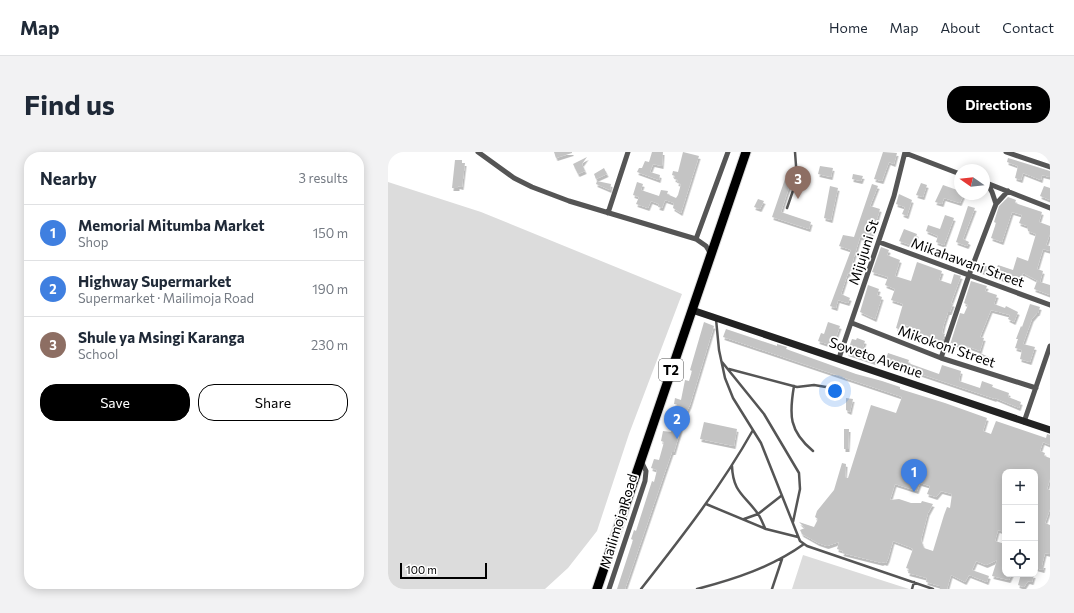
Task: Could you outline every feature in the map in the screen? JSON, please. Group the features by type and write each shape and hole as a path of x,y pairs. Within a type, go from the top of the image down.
{"highway":[{"name":"T2","path":"597,589 746,152"}],"street":[{"path":"478,152 514,178 532,187 608,213 696,239 706,246 711,254"},
{"path":"608,213 628,152"},
{"path":"696,239 728,152"},
{"path":"905,152 954,172"},
{"name":"Mijujuni St","path":"839,358 894,196 905,152"},
{"path":"1006,152 1050,167"},
{"path":"990,185 1050,208"},
{"path":"990,189 996,204"},
{"path":"941,358 969,275 996,204 1008,191"},
{"name":"Mikahawani Street","path":"879,242 1050,305"},
{"name":"Soweto Avenue","path":"692,310 839,358 1050,430"},
{"name":"Mikokoni Street","path":"852,323 941,358 1036,388"},
{"path":"1024,422 1050,346"},
{"name":"Mailimoja Road","path":"609,589 645,481 646,471 640,460"}],"lane":[{"path":"787,208 796,179 795,152"},
{"path":"716,319 719,350 729,388 761,444 798,537 804,544 933,589"},
{"path":"722,361 764,414 800,473 800,489 793,522"},
{"path":"728,369 794,386 814,385 832,388"},
{"path":"794,386 791,406 793,425 799,438 813,451"},
{"path":"641,589 706,504 754,430"},
{"path":"732,466 732,475 736,490 758,514 766,529"},
{"path":"743,520 758,514 781,496"},
{"path":"706,504 766,529 798,537"},
{"path":"697,589 726,581 783,559 804,544"},
{"path":"772,589 783,559"},
{"path":"912,589 914,582"}],"shaded area":[{"path":"388,182 481,212 682,294 629,434 597,531 568,568 545,589 388,589"},
{"path":"803,555 909,589 792,589"}],"building":[{"path":"554,152 572,152 572,153 556,158"},
{"path":"652,152 663,152 662,166 653,164 650,172 660,175 659,180 637,172 639,168 642,168 645,161 649,162"},
{"path":"683,152 699,156 681,213 673,208 674,203 665,200 662,208 658,207 659,204 651,201 648,208 636,204 639,197 633,195 637,182 643,184 641,190 659,196 661,190 668,191 667,194 676,198 681,184 677,183 678,180 674,179 675,176 672,175 673,171 678,172"},
{"path":"883,152 897,153 894,164 889,162 882,181 874,179"},
{"path":"587,157 582,164 585,171 578,174 573,164"},
{"path":"1008,158 1050,171 1050,177 1042,175 1041,180 1023,173 1021,180 1015,178 1018,166 1007,162"},
{"path":"455,160 462,160 462,163 465,163 462,187 458,186 458,188 452,188"},
{"path":"820,166 833,168 831,177 818,174"},
{"path":"604,168 607,174 596,179 594,174"},
{"path":"853,174 863,176 861,181 852,179"},
{"path":"785,179 791,181 781,212 811,222 809,229 772,217"},
{"path":"597,181 611,184 610,190 596,184"},
{"path":"921,183 927,185 923,197 916,195"},
{"path":"872,184 878,186 870,206 880,209 869,240 860,237 849,274 848,273 841,294 850,298 848,303 838,300 836,308 830,306 851,250 839,246 843,235 854,237"},
{"path":"943,185 954,189 954,200 961,200 960,203 944,198 942,204 935,202"},
{"path":"830,186 838,188 831,220 824,218"},
{"path":"1044,186 1050,188 1050,200 1040,196"},
{"path":"899,194 912,200 907,216 902,214 905,207 896,204"},
{"path":"1008,197 1016,200 1015,203 1042,212 1039,222 1050,226 1050,234 1046,245 1050,246 1050,251 1043,249 1037,269 1043,271 1040,282 1023,273 1019,284 1017,284 975,269 978,263 996,270 998,265 1013,270 1017,257 1028,261 1036,234 1028,231 1027,226 1019,223 1022,215 1012,212 1002,242 991,238 996,223 994,222 999,206"},
{"path":"758,199 764,201 760,209 754,207"},
{"path":"968,206 975,208 963,239 969,242 967,246 956,242"},
{"path":"945,215 954,218 944,245 936,242 938,236 926,231 928,225 940,229"},
{"path":"904,229 917,234 913,246 899,241"},
{"path":"881,247 889,250 887,255 900,260 895,276 911,281 917,262 942,271 939,280 951,284 954,274 961,276 951,303 953,304 950,312 948,312 944,324 942,333 945,334 942,342 910,333 912,327 903,324 901,330 896,328 903,304 891,300 895,289 885,285 888,277 872,272"},
{"path":"971,281 987,286 985,291 997,295 994,304 1005,308 1006,306 1018,312 1014,322 1008,319 1010,315 991,310 980,337 984,338 980,351 967,346 965,355 960,354 962,346 951,343 949,348 960,313 964,314 968,305 964,303"},
{"path":"1037,281 1050,285 1050,295 1034,289"},
{"path":"868,285 879,289 877,295 882,297 875,319 860,312"},
{"path":"1030,304 1040,307 1038,313 1032,319 1023,344 1035,347 1030,362 1020,359 1022,350 1015,348 1018,339 1016,339"},
{"path":"704,322 714,326 690,405 685,415 674,452 672,452 625,589 617,589 633,540 631,539 634,530 636,531 652,481 654,482 657,470 651,468 654,459 659,460 664,442 661,441 663,431 671,432 673,424 671,423 677,404 674,404 675,398 681,400 685,380 689,381 692,371 690,370"},
{"path":"828,322 840,326 833,346 818,341 821,333 824,334"},
{"path":"726,329 777,346 777,344 787,347 786,349 856,374 900,387 900,389 987,418 983,431 991,434 996,421 1046,438 1047,434 1050,435 1050,445 1043,442 1040,451 1045,453 1044,456 1050,458 1050,479 1047,489 1050,490 1050,509 1045,523 1050,525 1050,554 1045,553 1042,565 1044,565 1043,570 1038,569 1038,469 1002,469 1002,531 998,530 995,541 1002,543 1002,577 1010,577 1009,580 992,576 997,560 986,565 976,561 972,570 989,576 987,582 969,575 965,582 951,575 947,589 940,589 940,586 926,582 927,578 908,573 909,569 906,568 913,549 909,547 893,541 886,563 882,563 842,553 843,551 837,549 839,542 827,546 802,534 800,530 805,528 799,522 814,527 818,519 815,517 817,511 834,490 842,463 846,464 845,478 848,478 871,405 896,413 902,397 723,337","holes":["920,483 930,486 927,494 936,497 941,491 952,494 950,508 947,507 933,551 924,548 921,540 928,513 933,504 922,501 921,503 911,503 899,499 890,500 895,484 917,491"]},
{"path":"857,338 865,341 861,353 875,357 874,362 847,353 852,339 856,340"},
{"path":"888,353 909,360 908,363 939,374 942,365 961,371 959,381 980,388 982,381 993,385 992,387 1009,393 1008,397 1021,402 1019,408 995,398 885,362"},
{"path":"980,353 991,358 989,362 978,357"},
{"path":"846,398 853,399 850,412 846,410"},
{"path":"704,422 737,429 734,446 700,439"},
{"path":"844,429 849,429 848,449 844,449"},
{"path":"1020,577 1033,577 1032,582 1028,581 1024,587 1018,585"}],"place":[{"name":"Shule ya Msingi Karanga","path":"798,199"},
{"name":"Highway Supermarket","path":"677,439"},
{"name":"Memorial Mitumba Market","path":"914,492"}]}
